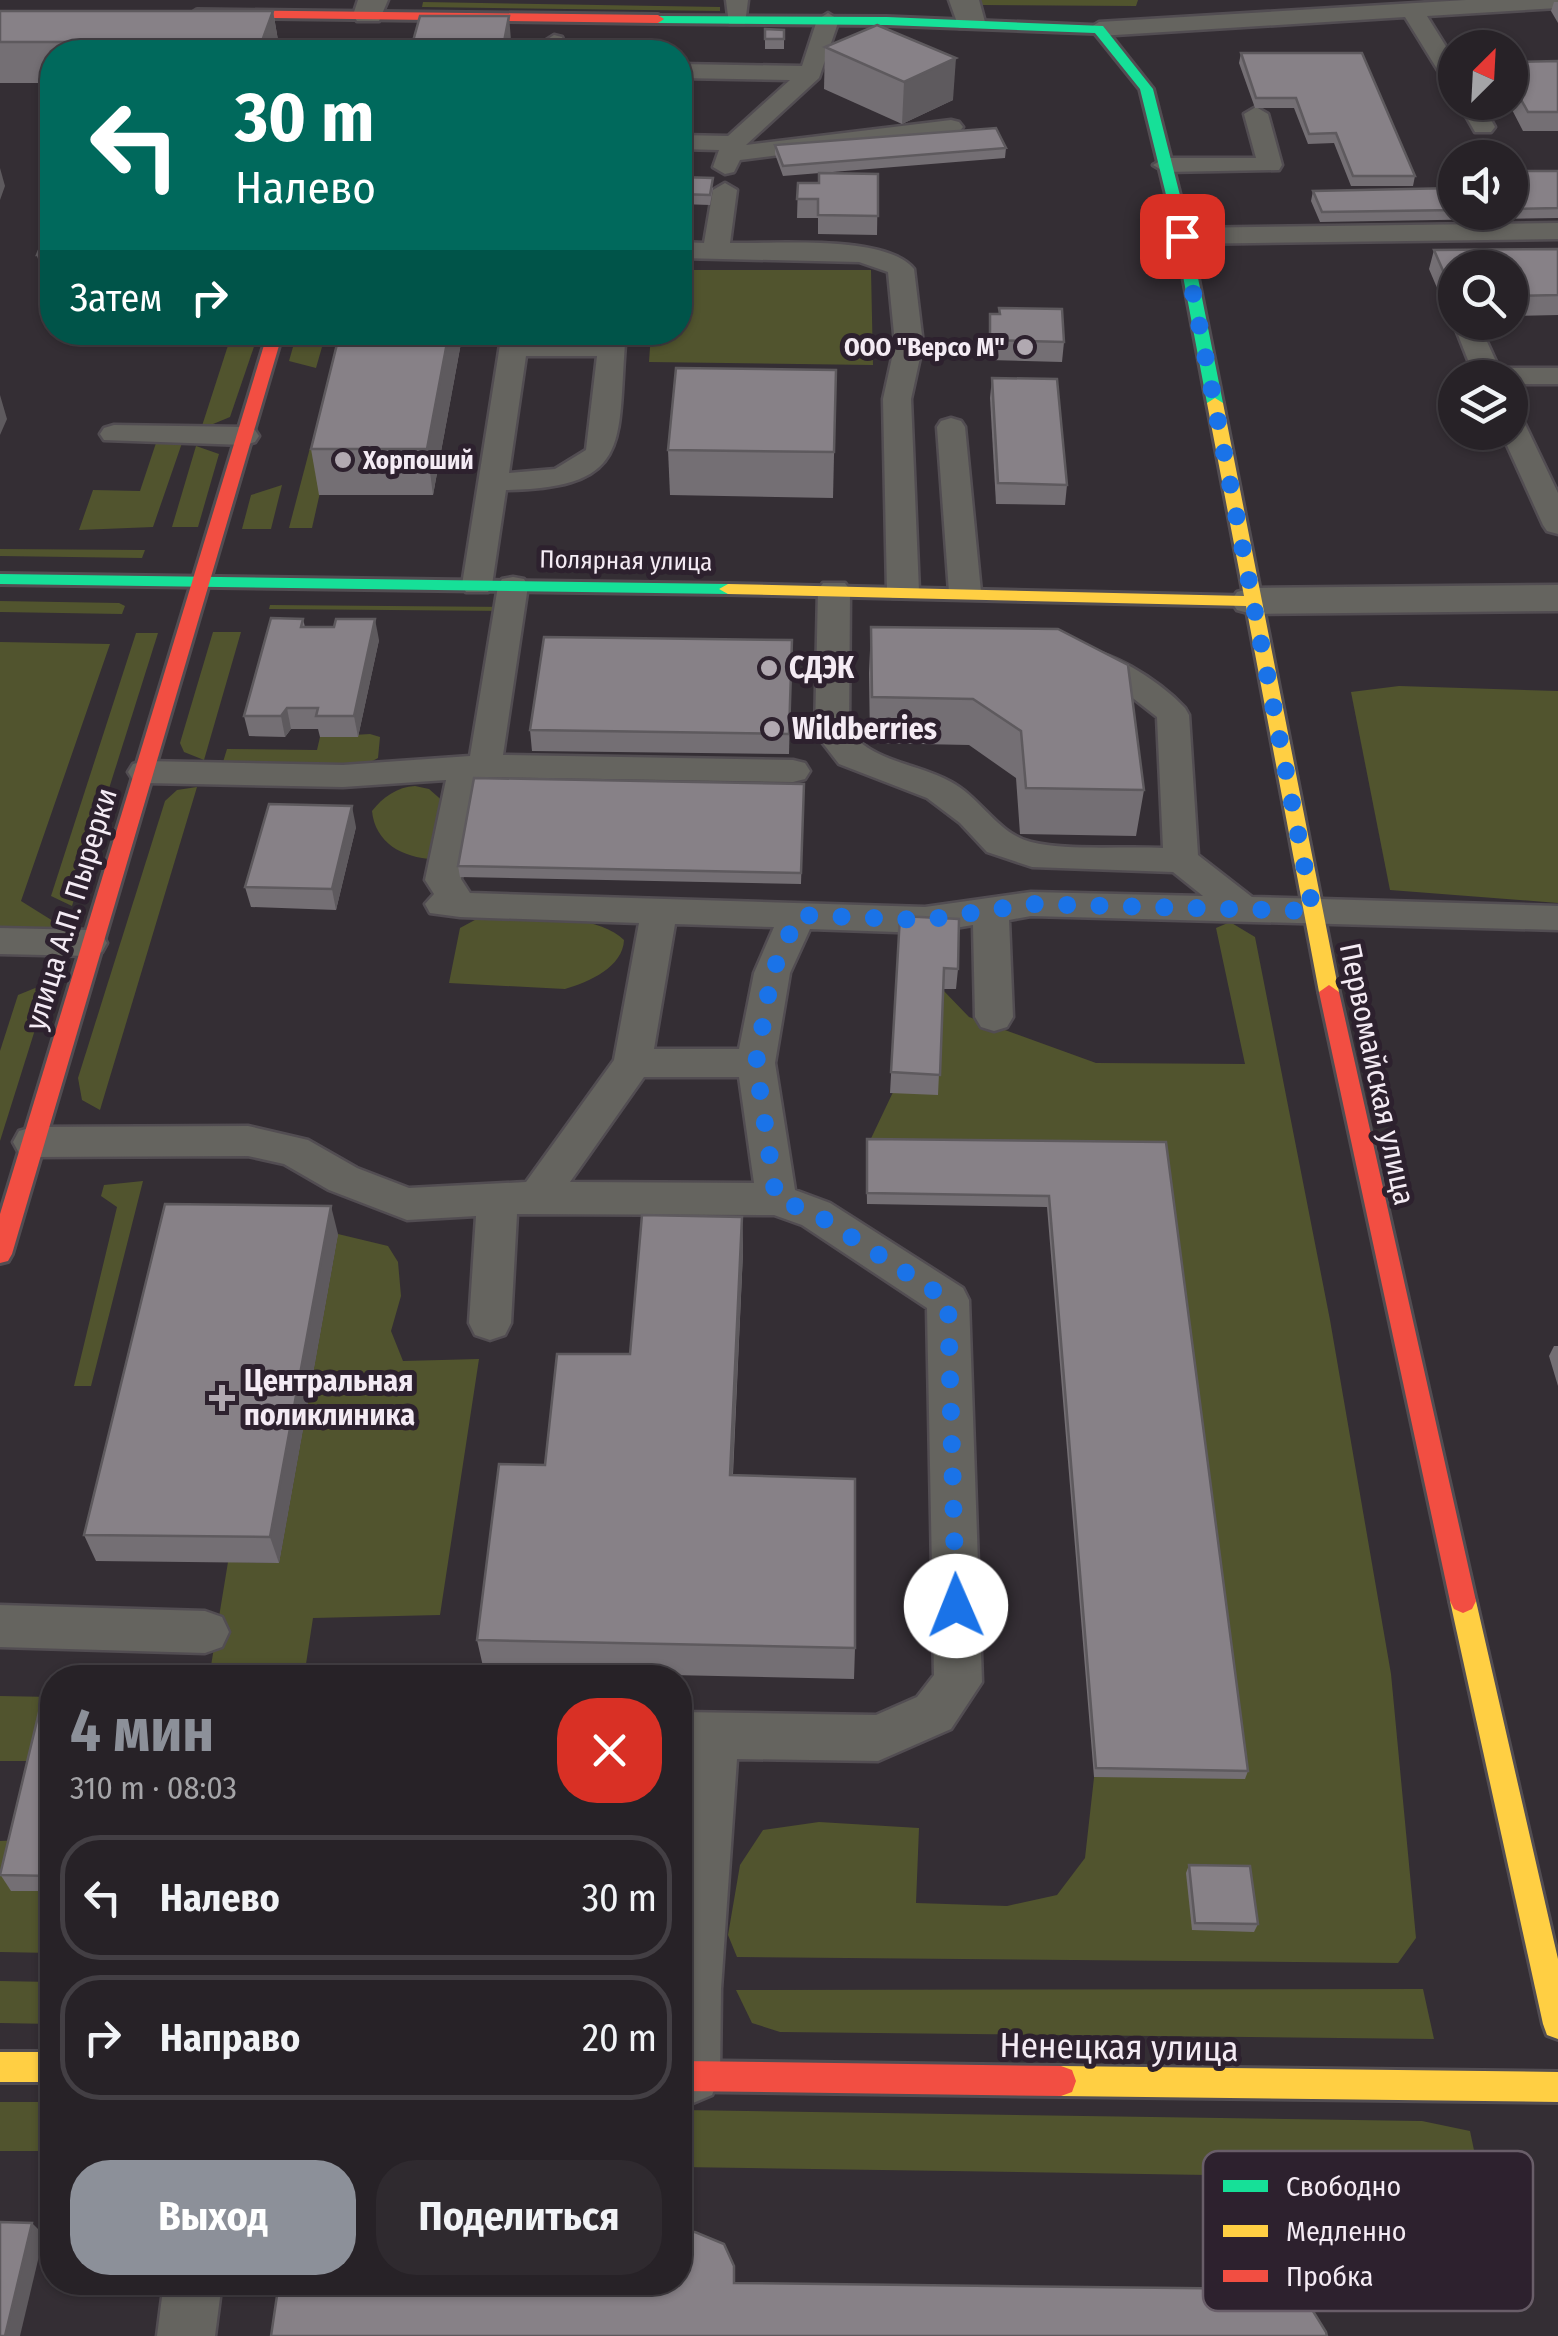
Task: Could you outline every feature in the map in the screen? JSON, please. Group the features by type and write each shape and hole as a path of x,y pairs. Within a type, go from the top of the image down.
{"main road":[{"path":"182,14 368,17 737,9 828,20 967,11 1099,29"},
{"name":"Первомайская улица","path":"1099,29 1146,89 1182,236 1346,1085 1558,2024"},
{"name":"улица А.П. Пырерки","path":"0,1254 89,943 145,772 272,345"},
{"name":"Полярная улица","path":"0,579 965,592 1252,601"},
{"path":"0,2066 40,2068"},
{"name":"Ненецкая улица","path":"692,2076 1558,2087"}],"street":[{"path":"1252,601 1558,598"}],"lane":[{"path":"1154,0 1160,26"},
{"path":"1099,29 1558,1"},
{"path":"1412,10 1438,52"},
{"path":"716,250 728,163 804,104 828,20"},
{"path":"692,71 811,73"},
{"path":"804,104 843,140"},
{"path":"1165,165 1270,165 1256,114"},
{"path":"1479,120 1483,127"},
{"path":"692,147 728,163 843,140 951,127"},
{"path":"1182,236 1558,232"},
{"path":"692,250 859,254 885,259 901,269 909,344 897,399 903,591"},
{"path":"478,586 514,345"},
{"path":"493,482 565,479 588,468 600,452 611,345"},
{"path":"1528,376 1558,376"},
{"path":"950,427 965,592"},
{"path":"114,434 246,436"},
{"path":"1523,450 1558,525"},
{"path":"513,586 475,766 444,880 452,904 925,920 1031,904 1558,918"},
{"path":"834,590 832,733 851,756 939,790 1000,844 1032,855 1181,860 1243,909"},
{"path":"833,650 872,650"},
{"path":"1046,653 1081,658 1116,672 1160,698 1173,715 1181,860"},
{"path":"145,772 343,776 475,766 793,771"},
{"path":"490,1323 518,1198 634,1063 659,910"},
{"path":"991,913 994,1017"},
{"path":"776,1199 756,1063 772,973 798,915"},
{"path":"0,941 89,943"},
{"path":"634,1063 756,1063"},
{"path":"33,1142 248,1141 294,1151 343,1178 407,1204 518,1198 776,1199 816,1214 948,1300 958,1682 934,1713 878,1738 697,1735 692,2013"},
{"path":"0,1626 205,1632"},
{"path":"186,2336 191,2295"}],"green space":[{"path":"979,0 1138,0 1136,6 981,5"},
{"path":"423,2 720,7 720,11 422,7"},
{"path":"692,270 871,270 873,365 649,362 650,345 692,345"},
{"path":"228,345 255,345 230,417 201,429"},
{"path":"294,345 323,345 316,368 289,361"},
{"path":"156,443 182,443 153,527 79,530 93,490 140,491"},
{"path":"196,446 219,454 198,527 172,527"},
{"path":"310,448 330,448 312,528 289,528"},
{"path":"282,485 271,529 242,529 251,495"},
{"path":"0,549 145,550 142,558 0,556"},
{"path":"0,601 125,606 122,614 0,612"},
{"path":"270,605 510,607 509,611 269,609"},
{"path":"213,632 241,632 204,760 184,752 180,743"},
{"path":"136,633 158,633 72,906 51,896"},
{"path":"0,642 110,644 21,901 53,921 52,929 0,927"},
{"path":"1399,686 1558,691 1558,903 1390,890 1351,692"},
{"path":"320,737 380,737 378,758 367,764 244,766 223,762 227,749 317,750"},
{"path":"415,786 429,789 446,804 433,859 411,856 392,847 374,822 372,811 381,801 396,791"},
{"path":"197,787 100,1110 82,1100 78,1078 165,801 177,790"},
{"path":"486,914 560,918 597,925 624,940 622,950 603,972 565,989 449,983 460,928"},
{"path":"1230,922 1255,937 1330,1320 1391,1674 1416,1938 1398,1963 737,1957 728,1935 740,1865 763,1830 819,1822 919,1828 916,1903 1007,1906 1057,1895 1085,1858 1164,1153 866,1149 942,989 969,1017 1096,1063 1245,1064 1216,928"},
{"path":"50,982 0,1141 0,1051 18,995"},
{"path":"143,1181 91,1386 74,1386 117,1207 101,1196 104,1185"},
{"path":"338,1234 388,1246 398,1262 401,1296 391,1331 403,1361 479,1359 440,1615 313,1618 306,1665 211,1665 228,1562 279,1563"},
{"path":"0,1696 40,1697 40,1746 31,1761 0,1761"},
{"path":"23,1840 40,1870 40,1953 0,1952 0,1841"},
{"path":"0,1981 40,1982 40,2024 0,2023"},
{"path":"1423,1989 1434,2039 780,2032 752,2023 736,1990"},
{"path":"0,2102 40,2102 40,2151 0,2151"},
{"path":"692,2110 1422,2121 1470,2131 1474,2151 1203,2151 1203,2175 692,2167"}],"building":[{"path":"0,11 273,11 262,40 0,42"},
{"path":"420,16 509,16 504,40 413,40"},
{"path":"877,25 956,58 904,82 825,47"},
{"path":"765,29 784,30 784,39 765,39"},
{"path":"1241,53 1362,53 1415,176 1353,176 1336,133 1309,134 1296,98 1256,98"},
{"path":"1558,61 1558,112 1528,112 1528,62"},
{"path":"996,128 1006,148 783,166 775,145"},
{"path":"1528,171 1558,171 1558,208 1528,209"},
{"path":"819,173 878,174 878,216 818,215 818,199 797,199 798,183 819,183"},
{"path":"692,177 713,178 710,195 692,194"},
{"path":"1438,188 1438,210 1322,212 1313,191"},
{"path":"1558,249 1558,295 1528,296 1528,250 1438,250 1438,259 1434,250"},
{"path":"999,308 1062,309 1064,342 990,340 990,314 1000,314"},
{"path":"337,345 447,345 427,449 311,449"},
{"path":"676,368 836,370 834,452 668,450"},
{"path":"992,378 1057,379 1067,485 998,483"},
{"path":"271,618 303,619 301,627 334,627 336,619 375,619 354,716 316,716 318,708 287,708 281,716 244,716"},
{"path":"871,627 1058,629 1128,665 1144,790 1026,788 1021,731 973,699 872,697"},
{"path":"544,637 792,640 789,734 530,730"},
{"path":"474,778 804,784 801,873 458,866"},
{"path":"269,804 352,806 332,889 245,887"},
{"path":"900,916 959,919 958,969 944,968 940,1075 891,1072"},
{"path":"867,1139 1166,1142 1248,1771 1096,1768 1049,1196 867,1193"},
{"name":"Центральная поликлиника","path":"165,1204 331,1206 270,1537 84,1535"},
{"path":"642,1215 742,1217 730,1475 855,1479 855,1648 477,1640 499,1464 545,1465 557,1354 630,1354"},
{"path":"40,1708 40,1876 0,1875"},
{"path":"1189,1865 1250,1866 1258,1924 1195,1923"},
{"path":"0,2222 32,2223 5,2336 0,2336"},
{"path":"695,2232 724,2244 734,2266 734,2283 1203,2288 1203,2311 1313,2311 1327,2336 271,2336 277,2295 692,2295"}],"traffic: fast":[{"path":"658,19 887,21 1099,29 1146,89 1180,223 1215,403"},
{"path":"0,579 728,589"}],"traffic: slow":[{"path":"1215,403 1329,992"},
{"path":"728,589 1252,601"},
{"path":"1463,1601 1558,2024"},
{"path":"0,2067 40,2067"},
{"path":"1061,2081 1558,2087"}],"traffic: jam":[{"path":"197,14 658,19"},
{"path":"0,1254 272,345"},
{"path":"1329,992 1463,1601"},
{"path":"692,2076 1061,2081"}],"place":[{"name":"ООО \"Версо М\"","path":"1025,347"},
{"name":"Хорпоший","path":"343,460"},
{"name":"СДЭК","path":"769,668"},
{"name":"Wildberries","path":"772,729"},
{"name":"Центральная поликлиника","path":"222,1398"}],"route":[{"path":"956,1606 948,1300 816,1214 776,1199 756,1063 772,973 798,915 925,920 1031,904 1313,911 1182,236"}]}
